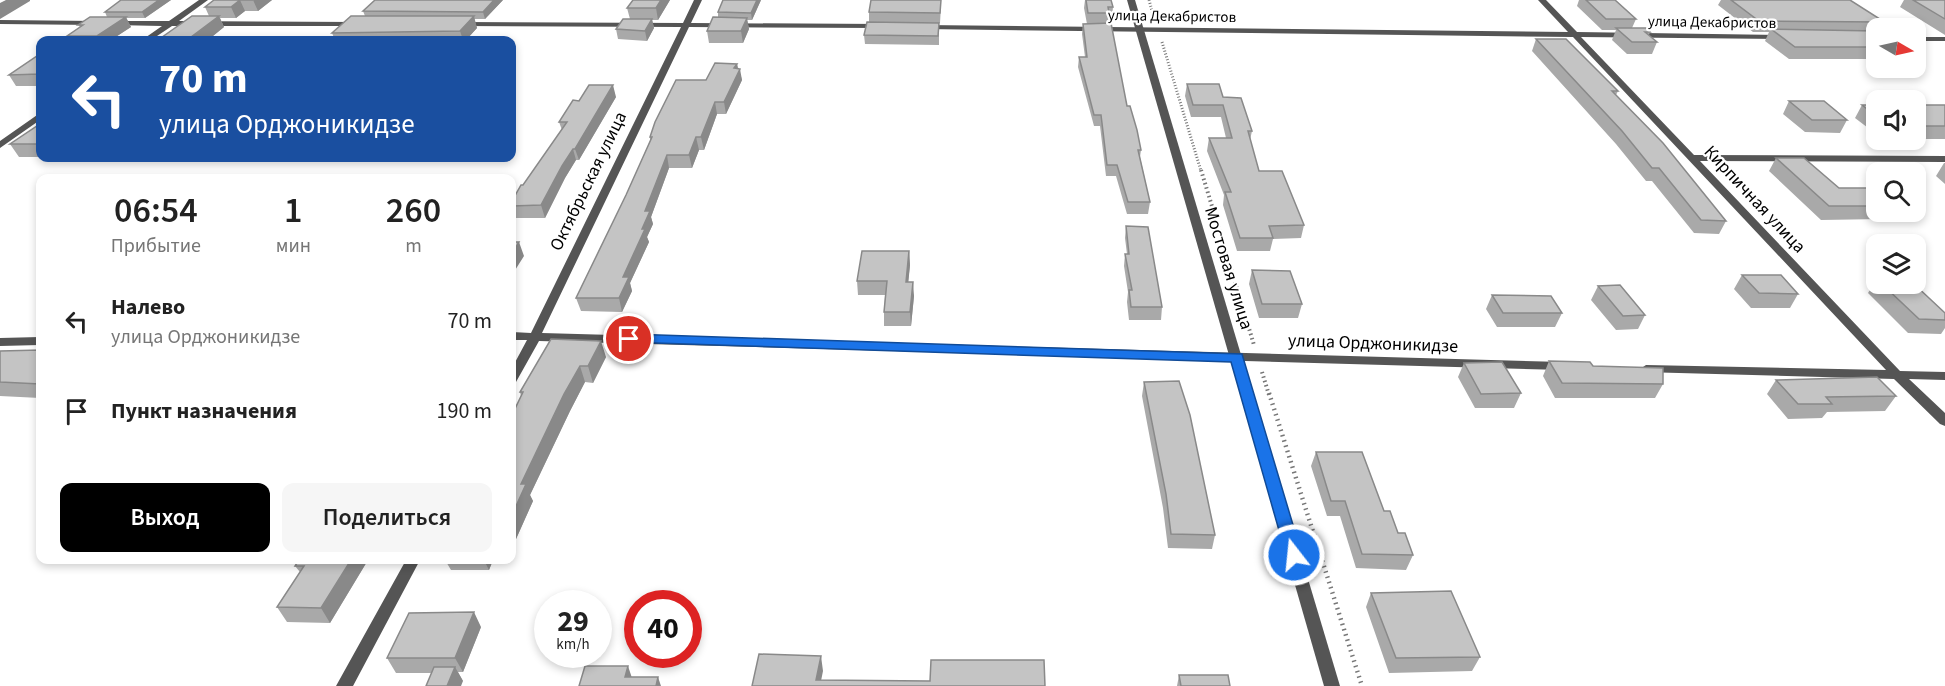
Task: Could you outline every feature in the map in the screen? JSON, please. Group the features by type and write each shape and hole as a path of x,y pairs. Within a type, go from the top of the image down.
{"street":[{"path":"152,36 204,0"},
{"name":"Октябрьская улица","path":"516,372 698,0"},
{"name":"Мостовая улица","path":"1131,0 1332,686"},
{"name":"Кирпичная улица","path":"1542,0 1897,375 1945,421"},
{"path":"0,22 362,24"},
{"path":"458,24 888,26"},
{"name":"улица Декабристов","path":"912,27 1796,37"},
{"path":"1926,39 1945,39"},
{"path":"0,145 36,119"},
{"path":"1694,158 1945,159"},
{"name":"улица Орджоникидзе","path":"516,336 1578,367"},
{"path":"0,342 36,341"},
{"path":"1637,368 1945,376"},
{"path":"344,686 411,564"}],"building":[{"path":"121,0 159,0 142,12 105,12"},
{"path":"214,0 240,0 231,7 205,7"},
{"path":"375,0 494,0 483,12 363,11"},
{"path":"633,0 661,0 656,8 627,8"},
{"path":"723,0 757,0 751,13 718,12"},
{"path":"871,0 941,0 940,13 869,12"},
{"path":"1086,0 1111,0 1113,7 1108,7 1109,13 1088,13"},
{"path":"1586,0 1615,0 1636,19 1606,19"},
{"path":"1731,0 1850,0 1878,18 1866,18 1866,22 1759,21"},
{"path":"1913,0 1945,0 1945,19"},
{"path":"192,16 219,16 192,36 164,36"},
{"path":"351,16 474,16 460,31 332,33"},
{"path":"90,17 126,17 97,36 67,36"},
{"path":"713,17 747,18 741,31 707,31"},
{"path":"623,19 652,19 645,31 616,29"},
{"path":"867,22 939,23 938,36 864,35"},
{"path":"1111,23 1127,106 1130,106 1137,130 1141,150 1138,150 1150,202 1128,202 1117,165 1107,165 1101,115 1094,115 1079,57 1087,57 1083,24"},
{"path":"1616,28 1646,28 1650,32 1645,32 1657,42 1632,42"},
{"path":"1771,29 1866,31 1866,47 1795,47"},
{"path":"1536,39 1566,39 1618,91 1612,91 1663,143 1726,221 1701,220 1659,168 1652,168 1622,131"},
{"path":"36,57 36,74 9,75"},
{"path":"715,63 737,64 734,68 740,69 724,102 715,102 701,137 696,137 689,155 667,155 645,211 650,211 642,229 645,229 623,277 629,277 619,298 576,298 626,195 652,137 650,137 655,122 676,80 706,80"},
{"path":"1187,84 1219,84 1223,97 1241,98 1252,131 1248,131 1259,171 1282,171 1304,225 1269,226 1273,238 1240,238 1225,192 1231,192 1209,138 1232,138 1223,105 1193,105"},
{"path":"589,85 613,85 575,149 562,166 541,205 516,206 516,194 521,185 567,122 559,122 573,100 579,101"},
{"path":"1789,101 1824,101 1847,120 1812,120"},
{"path":"1926,105 1945,105 1945,126 1926,126"},
{"path":"36,127 36,144 10,144"},
{"path":"1776,158 1804,158 1839,188 1866,188 1866,206 1829,206"},
{"path":"1126,226 1148,227 1162,307 1131,307 1129,290 1132,290 1125,254 1129,254"},
{"path":"862,251 909,251 906,282 913,282 910,312 884,312 887,281 857,281"},
{"path":"1252,270 1290,271 1302,304 1262,304"},
{"path":"1742,275 1781,275 1798,294 1759,293"},
{"path":"1620,285 1645,315 1623,316 1598,286"},
{"path":"1893,294 1925,294 1945,313 1945,320 1919,319"},
{"path":"1492,295 1551,296 1562,313 1503,313"},
{"path":"551,339 601,341 588,366 580,366 564,394 521,484 526,484 516,506 516,407 523,392 520,392"},
{"path":"36,350 36,384 0,382 0,351"},
{"path":"1549,361 1590,362 1593,366 1663,368 1663,384 1562,383"},
{"path":"1502,362 1521,393 1481,394 1464,363"},
{"path":"1877,377 1896,396 1826,397 1832,404 1798,404 1776,380"},
{"path":"1179,381 1190,415 1215,535 1171,534 1166,494 1144,382"},
{"path":"1316,452 1362,452 1384,511 1390,511 1398,533 1405,533 1413,555 1362,554 1345,501 1331,501"},
{"path":"296,564 348,564 321,608 277,607 304,566 295,566"},
{"path":"1451,591 1480,657 1396,658 1371,593"},
{"path":"474,612 455,658 387,658 409,613"},
{"path":"759,654 821,656 816,680 930,681 931,660 1044,660 1045,686 752,686"},
{"path":"624,666 627,668 625,677 658,677 656,686 579,686 584,668"},
{"path":"434,667 455,667 447,686 426,686"},
{"path":"1179,675 1228,675 1230,686 1181,686"}],"route":[{"path":"629,339 1237,358 1294,555"}]}
